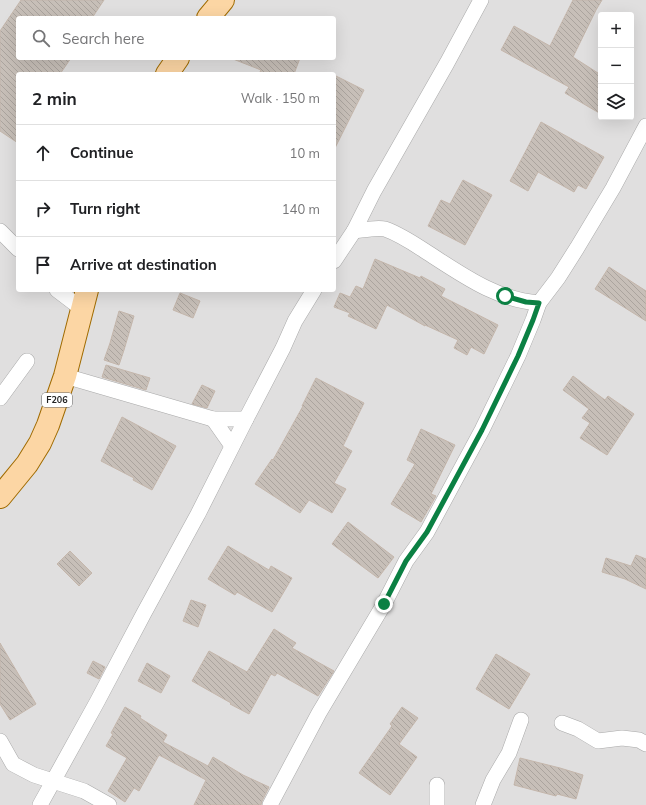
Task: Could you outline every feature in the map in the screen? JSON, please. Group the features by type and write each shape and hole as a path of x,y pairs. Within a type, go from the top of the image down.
{"main road":[{"path":"210,16 223,0"},
{"path":"168,72 177,60"},
{"name":"F206","path":"0,497 27,464 40,443 48,425 65,376 84,299"}],"street":[{"path":"336,257 354,231 374,191 481,0"},
{"path":"270,805 319,713 384,604 406,561 427,532 482,430 518,356 539,303 558,278 577,248 644,133"},
{"path":"354,231 383,229 395,233 461,275 483,286 505,296 526,302 539,303"},
{"path":"0,230 16,247"},
{"path":"63,292 84,299"},
{"path":"40,805 198,514 283,348 295,321 313,292"},
{"path":"0,398 27,360"},
{"path":"65,376 213,419 246,419"},
{"path":"213,419 232,446"},
{"path":"483,805 493,780 509,753 521,720"},
{"path":"562,723 578,729 598,741 622,738 639,740 646,744"},
{"path":"0,741 13,764 34,775 84,791 109,805"},
{"path":"437,785 437,805"}],"shaded area":[{"path":"0,0 646,0 646,805 0,805"}],"building":[{"path":"21,0 104,0 93,16 16,16 16,60 70,60 61,72 16,72 16,142 0,131 0,31"},
{"path":"573,0 602,0 573,57 598,73 598,112 565,93 569,87 501,50 514,26 550,46"},
{"path":"236,60 299,60 295,72 260,72 261,70"},
{"path":"336,76 364,90 336,146"},
{"path":"541,122 604,157 586,189 578,185 574,192 538,172 528,191 510,181"},
{"path":"463,180 492,195 465,245 428,226 441,200 450,204"},
{"path":"375,259 420,278 421,276 445,289 441,296 498,325 484,354 471,347 467,355 454,348 458,340 425,326 387,305 376,329 348,316 350,313 334,307 340,293 350,297 356,286 363,289"},
{"path":"609,267 646,291 646,321 595,289"},
{"path":"180,293 200,301 193,318 173,310"},
{"path":"119,311 134,316 119,365 104,360"},
{"path":"106,365 150,378 146,390 102,377"},
{"path":"573,376 605,400 608,396 634,414 607,455 580,438 590,423 582,418 589,409 563,390"},
{"path":"316,378 364,403 343,446 352,451 334,483 346,489 332,513 309,500 300,513 255,484 272,459 273,460 303,406"},
{"path":"202,385 215,391 207,408 192,404"},
{"path":"122,417 176,446 152,490 133,480 134,478 101,461"},
{"path":"421,429 455,445 431,494 436,496 421,522 391,504 415,464 407,460"},
{"path":"348,522 394,557 378,578 332,544"},
{"path":"228,546 269,570 271,566 292,578 272,612 237,592 235,595 208,579"},
{"path":"70,551 92,573 79,586 57,564"},
{"path":"636,555 646,559 646,589 625,579 602,572 606,558 631,566"},
{"path":"191,600 206,605 198,627 183,621"},
{"path":"274,629 296,643 292,648 334,671 318,696 277,673 275,676 271,674 249,714 192,681 209,651 247,672"},
{"path":"0,643 36,704 10,720 0,704"},
{"path":"496,654 530,674 509,709 476,689"},
{"path":"93,661 105,667 99,679 87,673"},
{"path":"147,663 170,676 161,693 138,681"},
{"path":"125,707 141,716 140,718 167,735 163,742 208,766 213,757 243,775 269,787 261,805 194,805 206,780 159,755 139,791 134,788 125,802 108,791 127,758 106,746"},
{"path":"402,707 418,718 399,744 417,757 390,795 359,773 392,726 390,724"},
{"path":"520,758 583,775 576,799 557,794 556,796 514,785"}],"route":[{"path":"384,604 406,561 427,532 482,430 518,356 533,320 539,303 526,302 505,296"}]}
